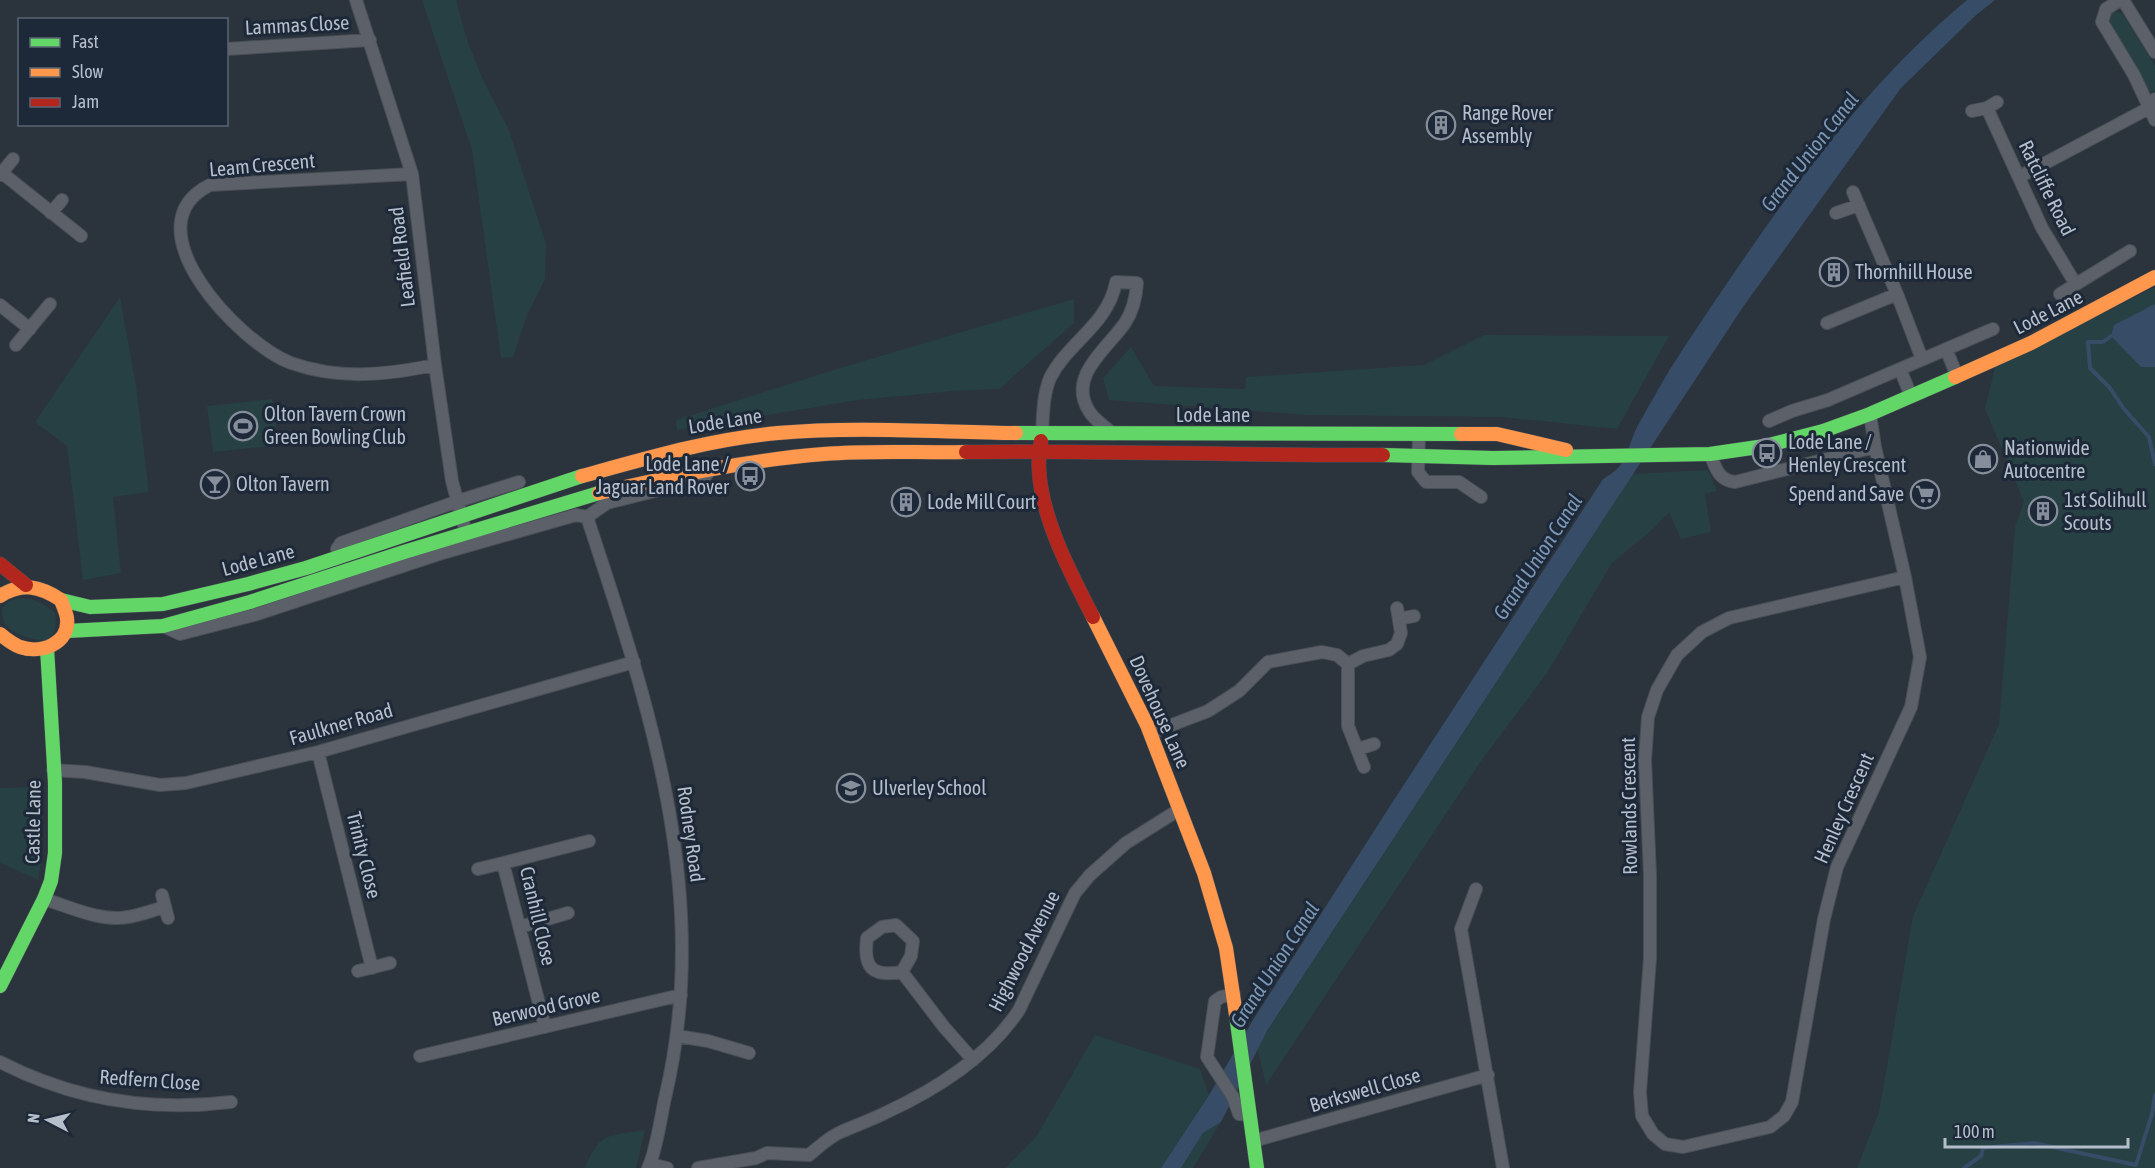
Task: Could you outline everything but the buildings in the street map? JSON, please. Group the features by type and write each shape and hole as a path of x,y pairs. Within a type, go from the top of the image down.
{"main road":[{"name":"Lode Lane","path":"67,631 163,626 250,602 597,493 711,469 826,454 1038,451 1298,456 1419,455 1493,458 1710,454 1765,446 1823,431 1870,414 2031,343 2155,277"},
{"name":"Lode Lane","path":"0,564 26,585 49,592 61,600 90,607 163,604 306,568 567,480 681,448 777,433 831,430 1042,434 1497,434 1587,455"},
{"path":"1038,451 1042,434"},
{"name":"Dovehouse Lane","path":"1038,451 1039,480 1051,525 1151,733 1218,915 1234,994 1237,1032 1257,1168"},
{"path":"0,596 26,585"},
{"path":"2,639 33,649 47,648 56,644 64,638 67,631 68,617 61,600"},
{"name":"Castle Lane","path":"0,986 44,899 51,881 55,853 56,814 47,648"}],"street":[{"name":"Leafield Road","path":"356,0 412,174 435,365 452,481 466,533"},
{"path":"2155,52 2122,0 2106,9 2102,22 2152,104 2155,120"},
{"name":"Lammas Close","path":"228,49 370,40"},
{"path":"2019,177 2152,104"},
{"name":"Ratcliffe Road","path":"1972,111 1992,105 2019,177 2042,228 2075,283"},
{"path":"13,159 1,174 81,236"},
{"name":"Leam Crescent","path":"412,174 210,185 196,192 183,210 181,238 186,260 224,315 253,340 288,362 320,372 360,375 397,373 435,365"},
{"path":"1853,192 1922,359"},
{"path":"51,213 62,200"},
{"path":"1836,213 1859,205"},
{"name":"Lode Lane","path":"2060,294 2130,251"},
{"path":"1042,434 1044,406 1050,379 1081,339 1097,324 1114,296 1116,282 1137,283 1134,304 1126,322 1085,372 1081,392 1089,412 1113,434"},
{"path":"1827,323 1897,294"},
{"path":"16,345 50,304"},
{"path":"0,305 30,329"},
{"name":"Lode Lane","path":"1769,421 1828,400 1993,329"},
{"path":"1946,349 1957,376"},
{"path":"1900,369 1911,396"},
{"name":"Henley Crescent","path":"1683,1147 1770,1127 1784,1116 1792,1102 1824,919 1837,867 1911,708 1920,657 1870,414"},
{"path":"1419,434 1418,472 1426,482 1459,482 1481,497"},
{"path":"1710,454 1720,475 1726,481 1735,482 1875,447"},
{"name":"Lode Lane","path":"163,626 180,634 254,615 439,554 576,515 587,517 607,503 703,479 711,469"},
{"path":"341,555 337,549 341,543 458,501 519,482"},
{"name":"Rodney Road","path":"587,517 634,662 658,750 671,829 683,938 677,1036 649,1166"},
{"name":"Rowlands Crescent","path":"1683,1147 1665,1144 1653,1134 1642,1116 1640,1092 1650,958 1650,875 1645,760 1648,717 1657,690 1677,655 1702,632 1730,618 1905,577"},
{"path":"1348,664 1363,656 1389,650 1397,644 1401,633 1398,614 1414,616"},
{"path":"1151,733 1208,711 1239,691 1268,662 1322,652 1337,655 1348,664"},
{"name":"Faulkner Road","path":"53,770 86,772 160,785 186,783 318,752 634,662"},
{"path":"1348,664 1348,726 1364,767"},
{"path":"1358,749 1374,744"},
{"name":"Trinity Close","path":"318,752 372,968"},
{"name":"Highwood Avenue","path":"698,1168 756,1158 767,1153 812,1161 828,1139 888,1112 932,1088 973,1060 1008,1026 1019,1010 1075,893 1090,875 1126,843 1180,810"},
{"name":"Cranhill Close","path":"545,1027 503,864 589,841"},
{"path":"478,869 503,864"},
{"path":"1476,889 1461,929 1503,1168"},
{"path":"44,899 110,917 126,917 165,907"},
{"path":"520,927 568,913"},
{"path":"896,925 913,941 911,956 902,972 885,975 877,972 867,963 865,953 867,938 882,927 896,925"},
{"path":"358,971 390,963"},
{"path":"902,972 944,1027 973,1060"},
{"path":"1234,994 1215,1001 1206,1057 1233,1096 1239,1114 1249,1115"},
{"name":"Berwood Grove","path":"420,1056 681,995"},
{"path":"677,1036 708,1041 749,1053"},
{"name":"Redfern Close","path":"0,1062 70,1091 113,1101 181,1105 231,1102"},
{"name":"Berkswell Close","path":"1253,1141 1488,1075"},
{"path":"649,1166 667,1168"}],"green space":[{"path":"422,0 456,0 467,40 484,82 509,130 546,244 545,279 528,313 513,357 501,358 472,150"},
{"path":"2111,12 2123,14 2155,66 2155,91 2150,92 2144,88 2107,25"},
{"path":"2155,287 2155,1168 1857,1168 1879,1112 1913,916 1999,724 2015,527 2024,502 1985,409 1995,367"},
{"path":"120,297 136,385 149,492 113,497 121,573 83,580 67,446 35,422"},
{"path":"1074,299 1074,323 999,389 858,400 677,430 676,420 840,368"},
{"path":"1484,335 1669,336 1617,429 1502,417 1308,415 1109,400 1103,378 1131,347 1154,386 1245,389 1246,377 1424,365"},
{"name":"Olton Tavern Crown Green Bowling Club","path":"272,399 279,445 213,452 207,406"},
{"path":"1708,470 1717,491 1705,494 1711,532 1681,539 1669,512 1651,531 1612,563 1547,673 1481,761 1266,1085 1257,1047 1633,474"},
{"path":"18,598 38,602 55,613 55,628 48,640 26,637 6,625 2,610 8,602"},
{"path":"43,784 42,856 38,880 0,863 0,788 32,787"},
{"path":"1095,1035 1200,1069 1209,1095 1161,1168 1005,1168 1036,1137"},
{"path":"1221,1122 1193,1168 1181,1168 1203,1133"},
{"path":"645,1130 636,1168 585,1168 596,1147 607,1137"}],"water":[{"path":"1967,0 1995,0 1975,16 1901,88 1743,307 1267,1031 1221,1122 1203,1133 1181,1168 1161,1168 1390,806 1603,479 1621,464 1637,427 1664,380 1744,258 1777,211 1847,121 1885,78"},
{"path":"2155,304 2155,367 2141,367 2111,336 2114,325"}],"waterway":[{"path":"2111,336 2103,342 2088,342 2090,368 2110,388 2124,409 2149,437 2155,464"},
{"path":"1964,1168 1981,1156 1983,1148 2034,1143 2136,1165 2152,1114 2155,1095"}],"traffic: fast":[{"path":"1383,455 1493,458 1710,454 1765,446 1823,431 1870,414 1955,377"},
{"path":"1016,433 1461,434"},
{"path":"61,600 90,607 163,604 248,584 306,568 582,476"},
{"path":"67,631 163,626 250,602 404,552 599,493"},
{"path":"0,986 44,899 51,881 55,853 55,783 47,648"},
{"path":"1236,1015 1257,1168"}],"traffic: slow":[{"path":"1955,377 2031,343 2155,277"},
{"path":"582,476 704,444 778,433 867,430 1016,433"},
{"path":"1461,434 1497,434 1566,450"},
{"path":"599,493 711,469 767,460 859,452 966,452"},
{"path":"0,596 23,587 38,589 61,600 67,618 64,634 59,640 45,648 20,647 0,634"},
{"path":"1093,617 1147,725 1204,873 1226,948 1236,1015"}],"traffic: jam":[{"path":"1041,441 1039,466 1045,507 1058,545 1093,617"},
{"path":"966,452 1383,455"},
{"path":"0,564 26,585"}],"place":[{"name":"Range Rover Assembly","path":"1441,125"},
{"name":"Thornhill House","path":"1834,272"},
{"name":"Olton Tavern Crown Green Bowling Club","path":"243,426"},
{"name":"Lode Lane / Henley Crescent","path":"1767,453"},
{"name":"Nationwide Autocentre","path":"1983,459"},
{"name":"Lode Lane / Jaguar Land Rover","path":"750,476"},
{"name":"Olton Tavern","path":"215,484"},
{"name":"Spend and Save","path":"1925,494"},
{"name":"Lode Mill Court","path":"906,502"},
{"name":"1st Solihull Scouts","path":"2043,511"},
{"name":"Ulverley School","path":"851,788"}],"water label":[{"name":"Grand Union Canal","path":"1810,152"},
{"name":"Grand Union Canal","path":"1538,557"},
{"name":"Grand Union Canal","path":"1275,965"}]}
